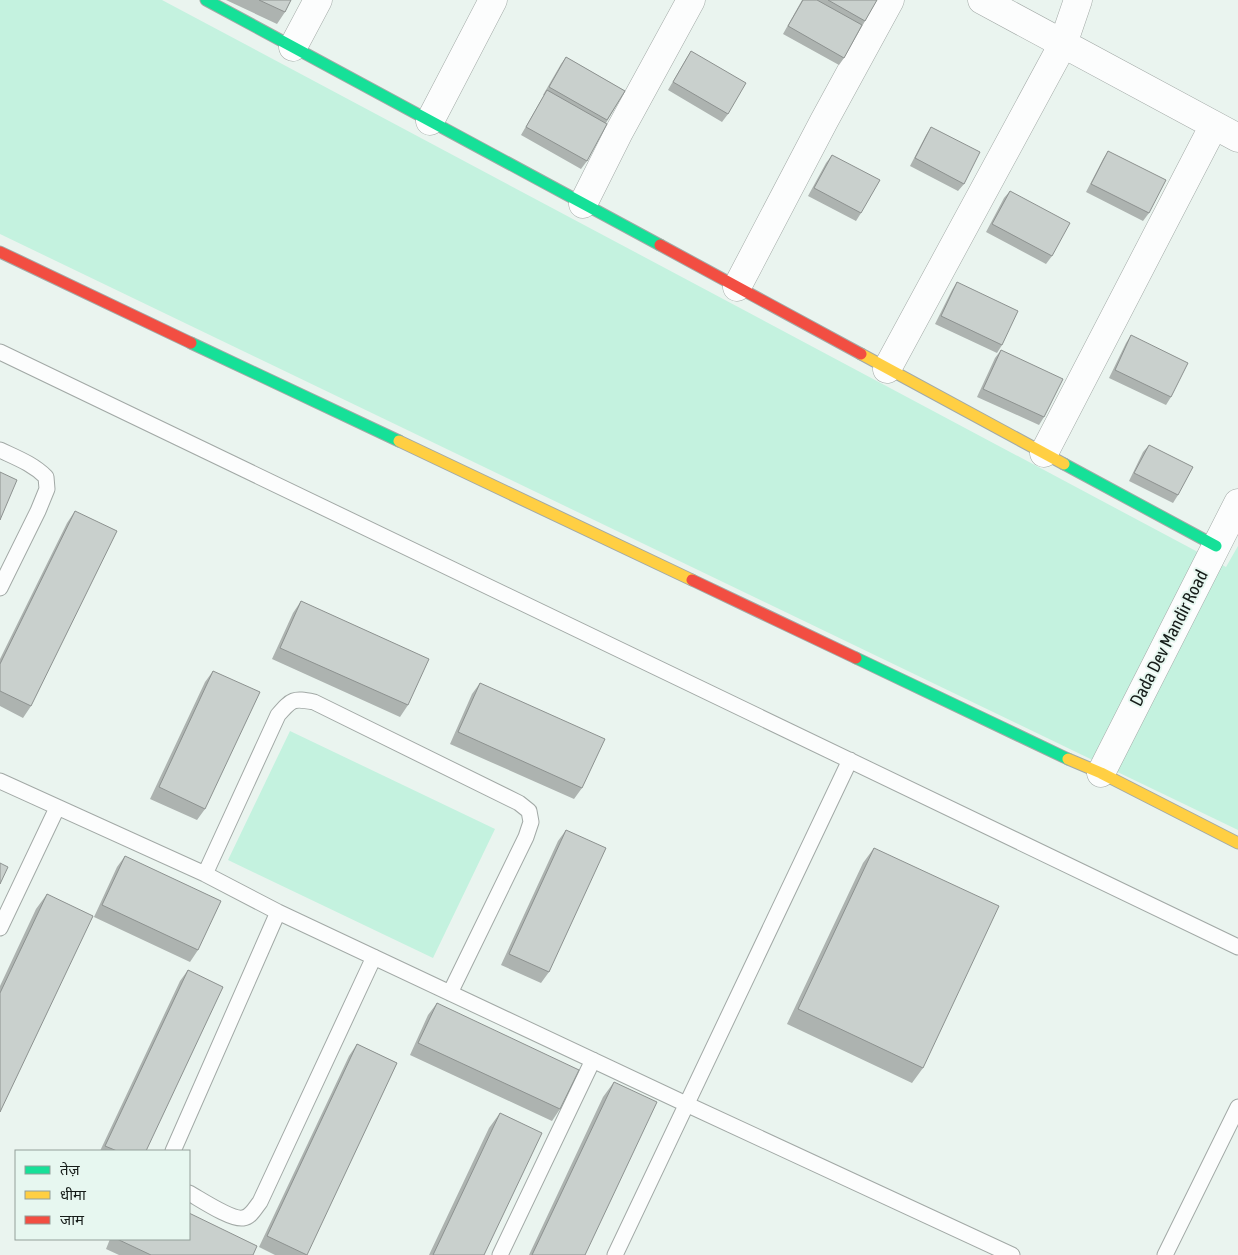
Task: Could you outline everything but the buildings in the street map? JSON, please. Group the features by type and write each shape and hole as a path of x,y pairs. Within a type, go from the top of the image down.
{"street":[{"path":"206,0 1216,546"},
{"path":"293,47 318,0"},
{"path":"430,121 492,0"},
{"path":"583,204 619,132 692,0"},
{"path":"737,287 890,0"},
{"path":"982,0 1238,138"},
{"path":"887,369 1063,44 1078,0"},
{"path":"1044,453 1214,125"},
{"path":"0,252 1017,735 1101,773 1238,844"},
{"name":"Dada Dev Mandir Road","path":"1101,773 1238,503"}],"lane":[{"path":"0,352 1238,947"},
{"path":"0,450 38,469 46,477 47,489 38,512 0,588"},
{"path":"205,874 278,715 288,703 299,699 314,702 519,803 529,811 532,822 526,837 450,993"},
{"path":"615,1255 850,760"},
{"path":"0,781 205,874 278,912 1012,1255"},
{"path":"0,928 57,808"},
{"path":"173,1150 278,912"},
{"path":"190,1194 228,1215 242,1218 252,1214 260,1202 374,957"},
{"path":"500,1255 593,1060"},
{"path":"1165,1255 1238,1107"}],"green space":[{"path":"0,0 162,0 1226,567 1238,546 1238,830 0,234"},
{"path":"290,731 495,829 433,958 228,860"}],"traffic: fast":[{"path":"206,0 660,245"},
{"path":"191,343 399,441"},
{"path":"1064,464 1216,546"},
{"path":"856,658 1068,759"}],"traffic: slow":[{"path":"861,354 1064,464"},
{"path":"399,441 692,580"},
{"path":"1068,759 1101,773 1238,843"}],"traffic: jam":[{"path":"660,245 861,354"},
{"path":"0,252 191,343"},
{"path":"692,580 856,658"}]}
